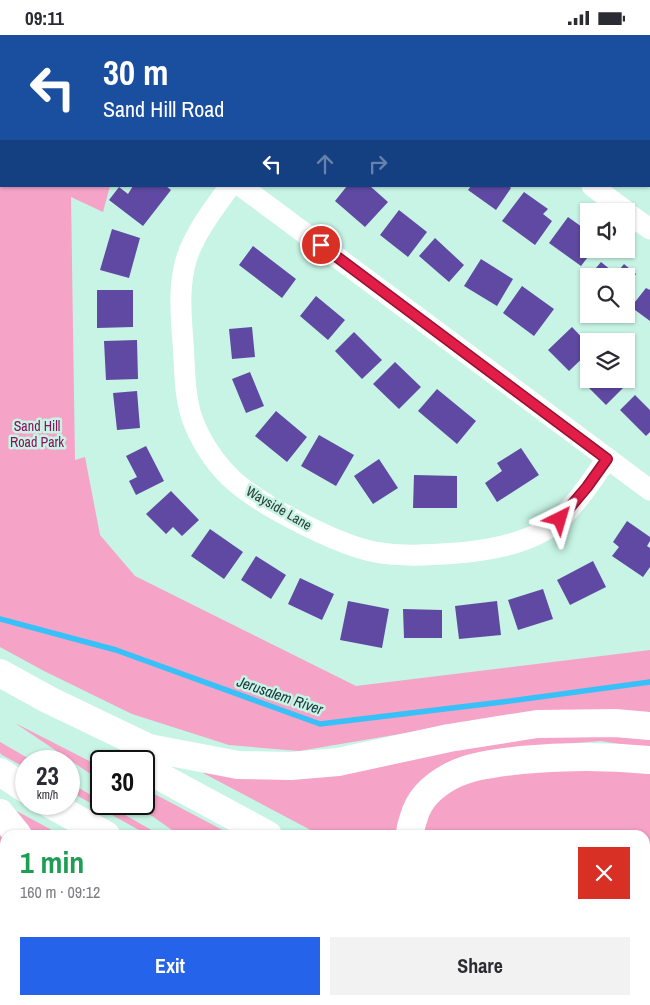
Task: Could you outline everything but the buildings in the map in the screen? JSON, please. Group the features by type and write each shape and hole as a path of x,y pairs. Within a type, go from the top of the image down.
{"main road":[{"path":"0,673 49,700 149,748 238,765 291,766 338,762 449,738 537,723 615,723 650,726"},
{"path":"0,688 112,750"},
{"path":"410,830 417,807 428,791 451,776 467,769 500,762 564,756 623,757 650,760"},
{"path":"0,772 15,782"},
{"path":"155,774 259,830"},
{"path":"0,813 14,830"},
{"path":"70,815 97,830"}],"street":[{"name":"Wayside Lane","path":"229,187 209,214 187,257 182,280 181,312 186,393 192,418 201,439 218,464 234,481 264,502 337,539 374,552 419,556 483,551 510,544 540,532 560,519 587,487 607,459"},
{"path":"242,187 650,490"},
{"path":"593,187 615,203"},
{"path":"635,218 650,229"}],"green space":[{"name":"Sand Hill Road Park","path":"0,187 110,187 103,212 71,197 75,460 85,457 100,535 135,576 356,686 650,650 650,716 447,726 299,751 229,745 132,714 0,647"},
{"path":"15,723 68,750 55,750"},
{"path":"602,730 650,737 650,749 601,741 520,747 484,756 406,830 311,830 203,773 207,767"},
{"path":"0,742 15,751 15,762 2,755 0,753"},
{"path":"80,756 90,761 90,774 80,767"},
{"path":"650,768 650,830 423,830 426,808 478,774"},
{"path":"80,789 90,794 90,803 80,797"},
{"path":"155,794 223,830 172,830 151,815 155,815"},
{"path":"17,815 24,815 52,830 28,830"},
{"path":"112,815 125,815 151,830 139,830"}],"waterway":[{"name":"Jerusalem River","path":"0,619 116,650 320,724 650,682"}],"route":[{"path":"321,245 607,459 587,487 560,519"}]}
